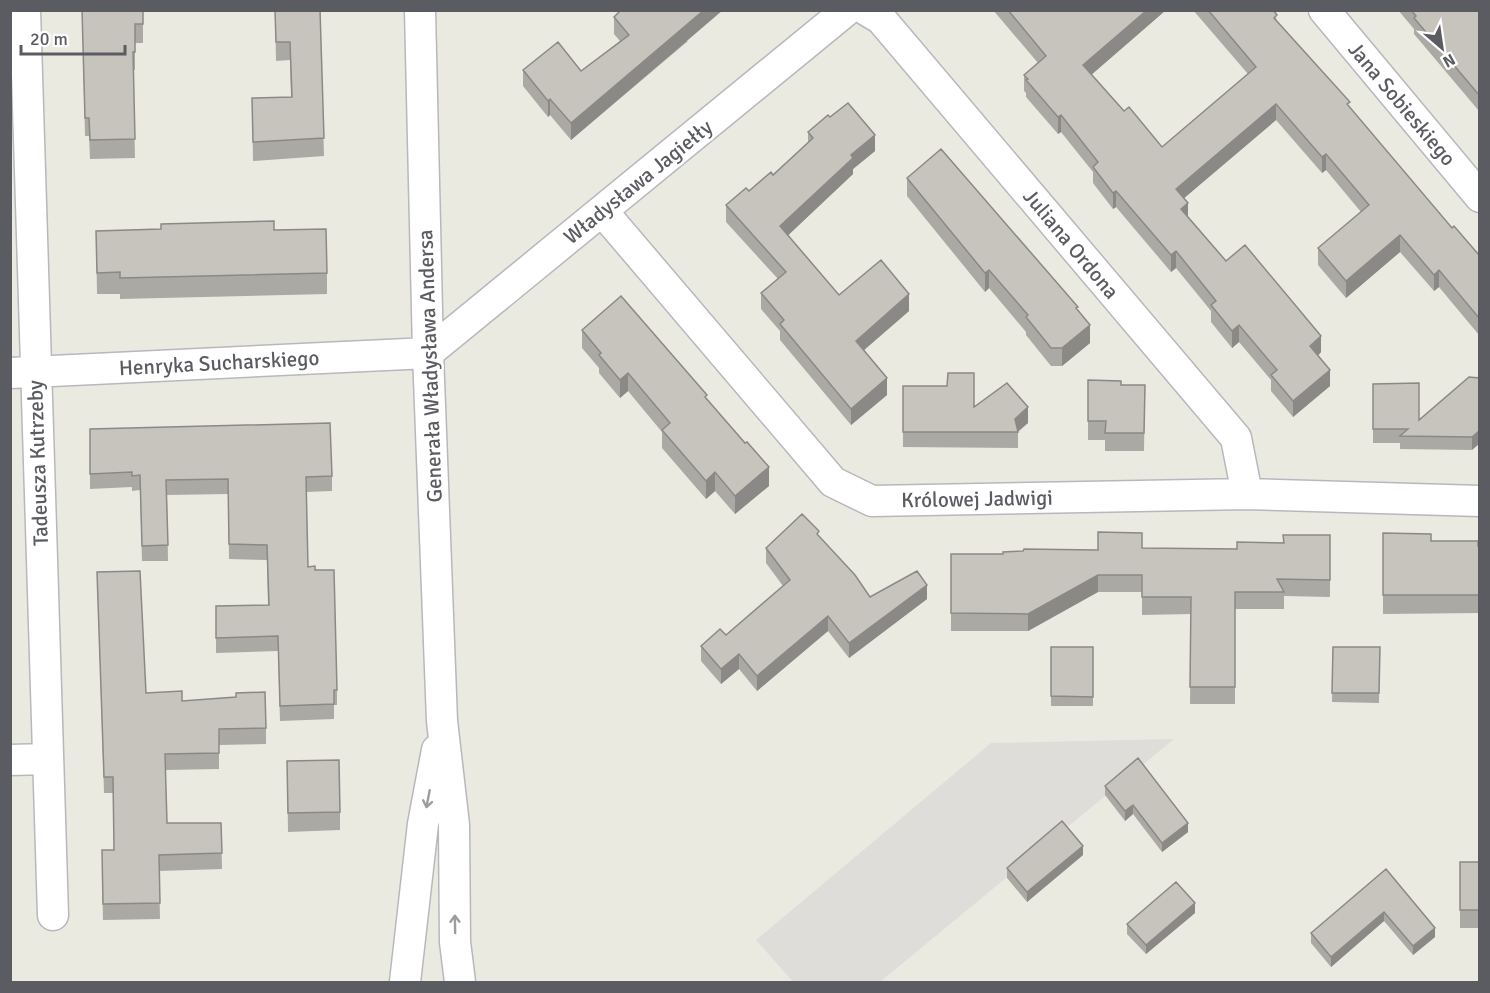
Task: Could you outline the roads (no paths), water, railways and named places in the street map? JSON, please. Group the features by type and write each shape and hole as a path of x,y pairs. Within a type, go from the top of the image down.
{"street":[{"name":"Tadeusza Kutrzeby","path":"25,10 23,373 48,759 53,915"},
{"name":"Generała Władysława Andersa","path":"420,10 428,352 442,721 454,825 455,942 460,982"},
{"name":"Władysława Jagiełły","path":"428,352 603,212 848,10"},
{"name":"Juliana Ordona","path":"866,10 881,19 1236,438 1247,494"},
{"name":"Jana Sobieskiego","path":"1324,10 1479,197"},
{"name":"Królowej Jadwigi","path":"603,212 833,482 872,501 1247,494 1479,501"},
{"name":"Henryka Sucharskiego","path":"23,373 428,352"},
{"name":"Generała Władysława Andersa","path":"405,982 423,824 442,721"},
{"path":"10,760 48,759"}]}
